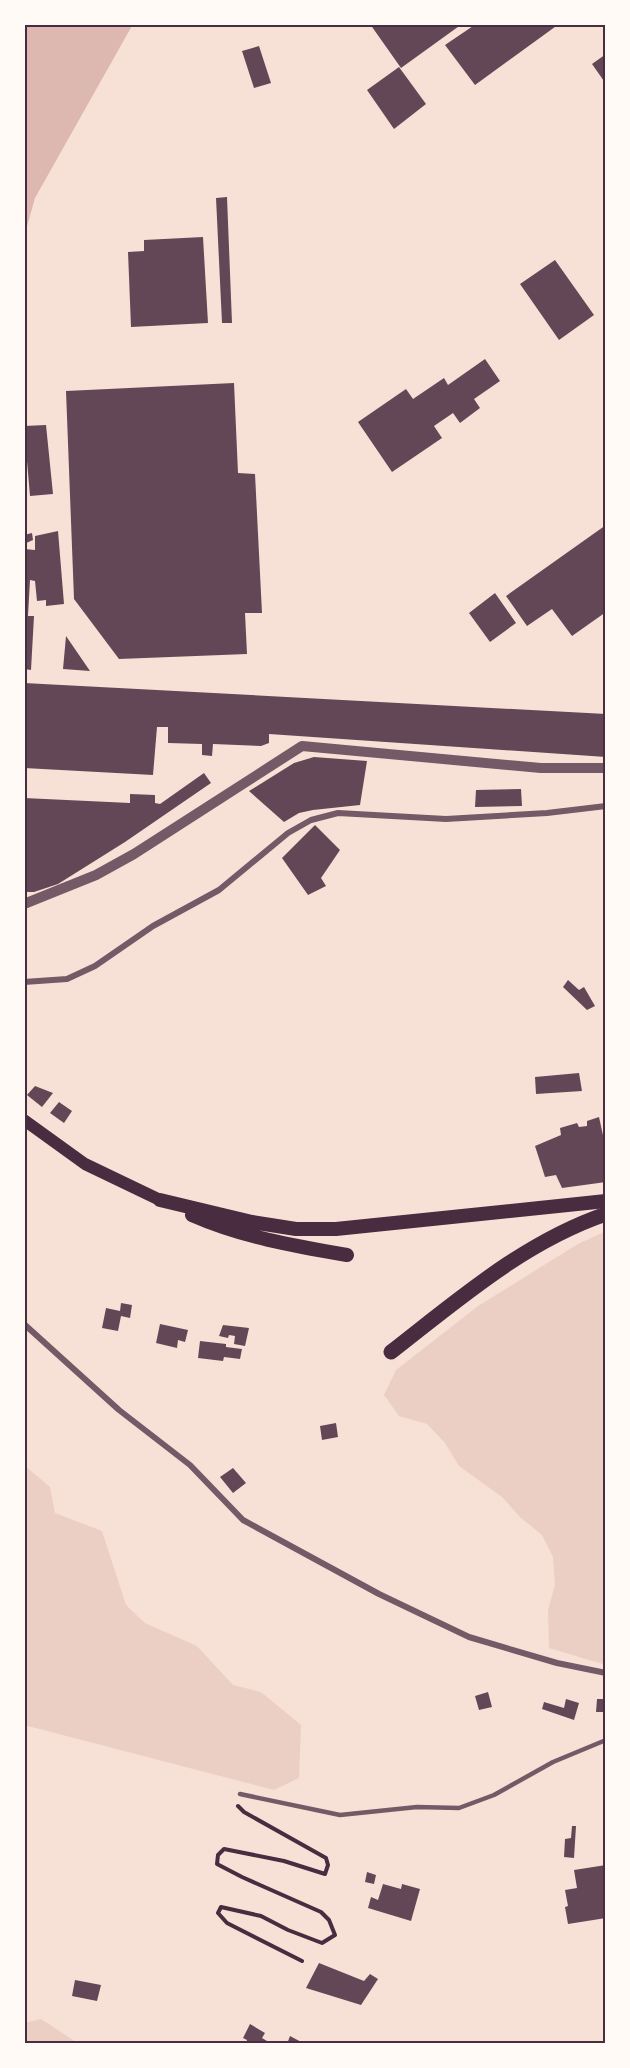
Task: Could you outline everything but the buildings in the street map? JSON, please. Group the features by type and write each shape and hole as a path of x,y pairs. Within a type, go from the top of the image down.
{"highway":[{"path":"391,1352 499,1270 564,1232 606,1214"}],"main road":[{"path":"24,1120 85,1164 229,1230 347,1256"},
{"path":"160,1200 252,1222 296,1229 336,1229 606,1201"}],"street":[{"path":"24,904 96,875 134,854 302,746 541,768 606,768"},
{"path":"24,982 67,979 95,966 153,926 219,890 288,833 311,820 338,813 446,819 547,813 606,806"},
{"path":"24,1324 118,1410 190,1465 243,1520 379,1594 469,1637 557,1663 606,1673"}],"lane":[{"path":"240,1794 340,1815 417,1807 459,1808 494,1796 554,1762 606,1740"}],"path":[{"path":"240,1794 237,1806 244,1812 326,1858 328,1865 325,1874 273,1859 224,1850 218,1855 218,1864 321,1912 329,1920 335,1935 322,1942 288,1930 261,1916 221,1906 218,1913 227,1923 302,1961"}],"shaded area":[{"path":"24,24 133,24 35,198 24,237"},
{"path":"606,1231 606,1665 549,1648 548,1610 555,1585 553,1557 542,1535 521,1518 502,1497 459,1466 445,1443 427,1424 399,1416 384,1395 396,1370 478,1306 578,1244"},
{"path":"24,1465 50,1487 55,1513 102,1531 126,1605 145,1623 197,1646 233,1685 261,1692 301,1725 299,1778 274,1790 24,1725"},
{"path":"41,2019 79,2044 24,2044 24,2023"}]}
